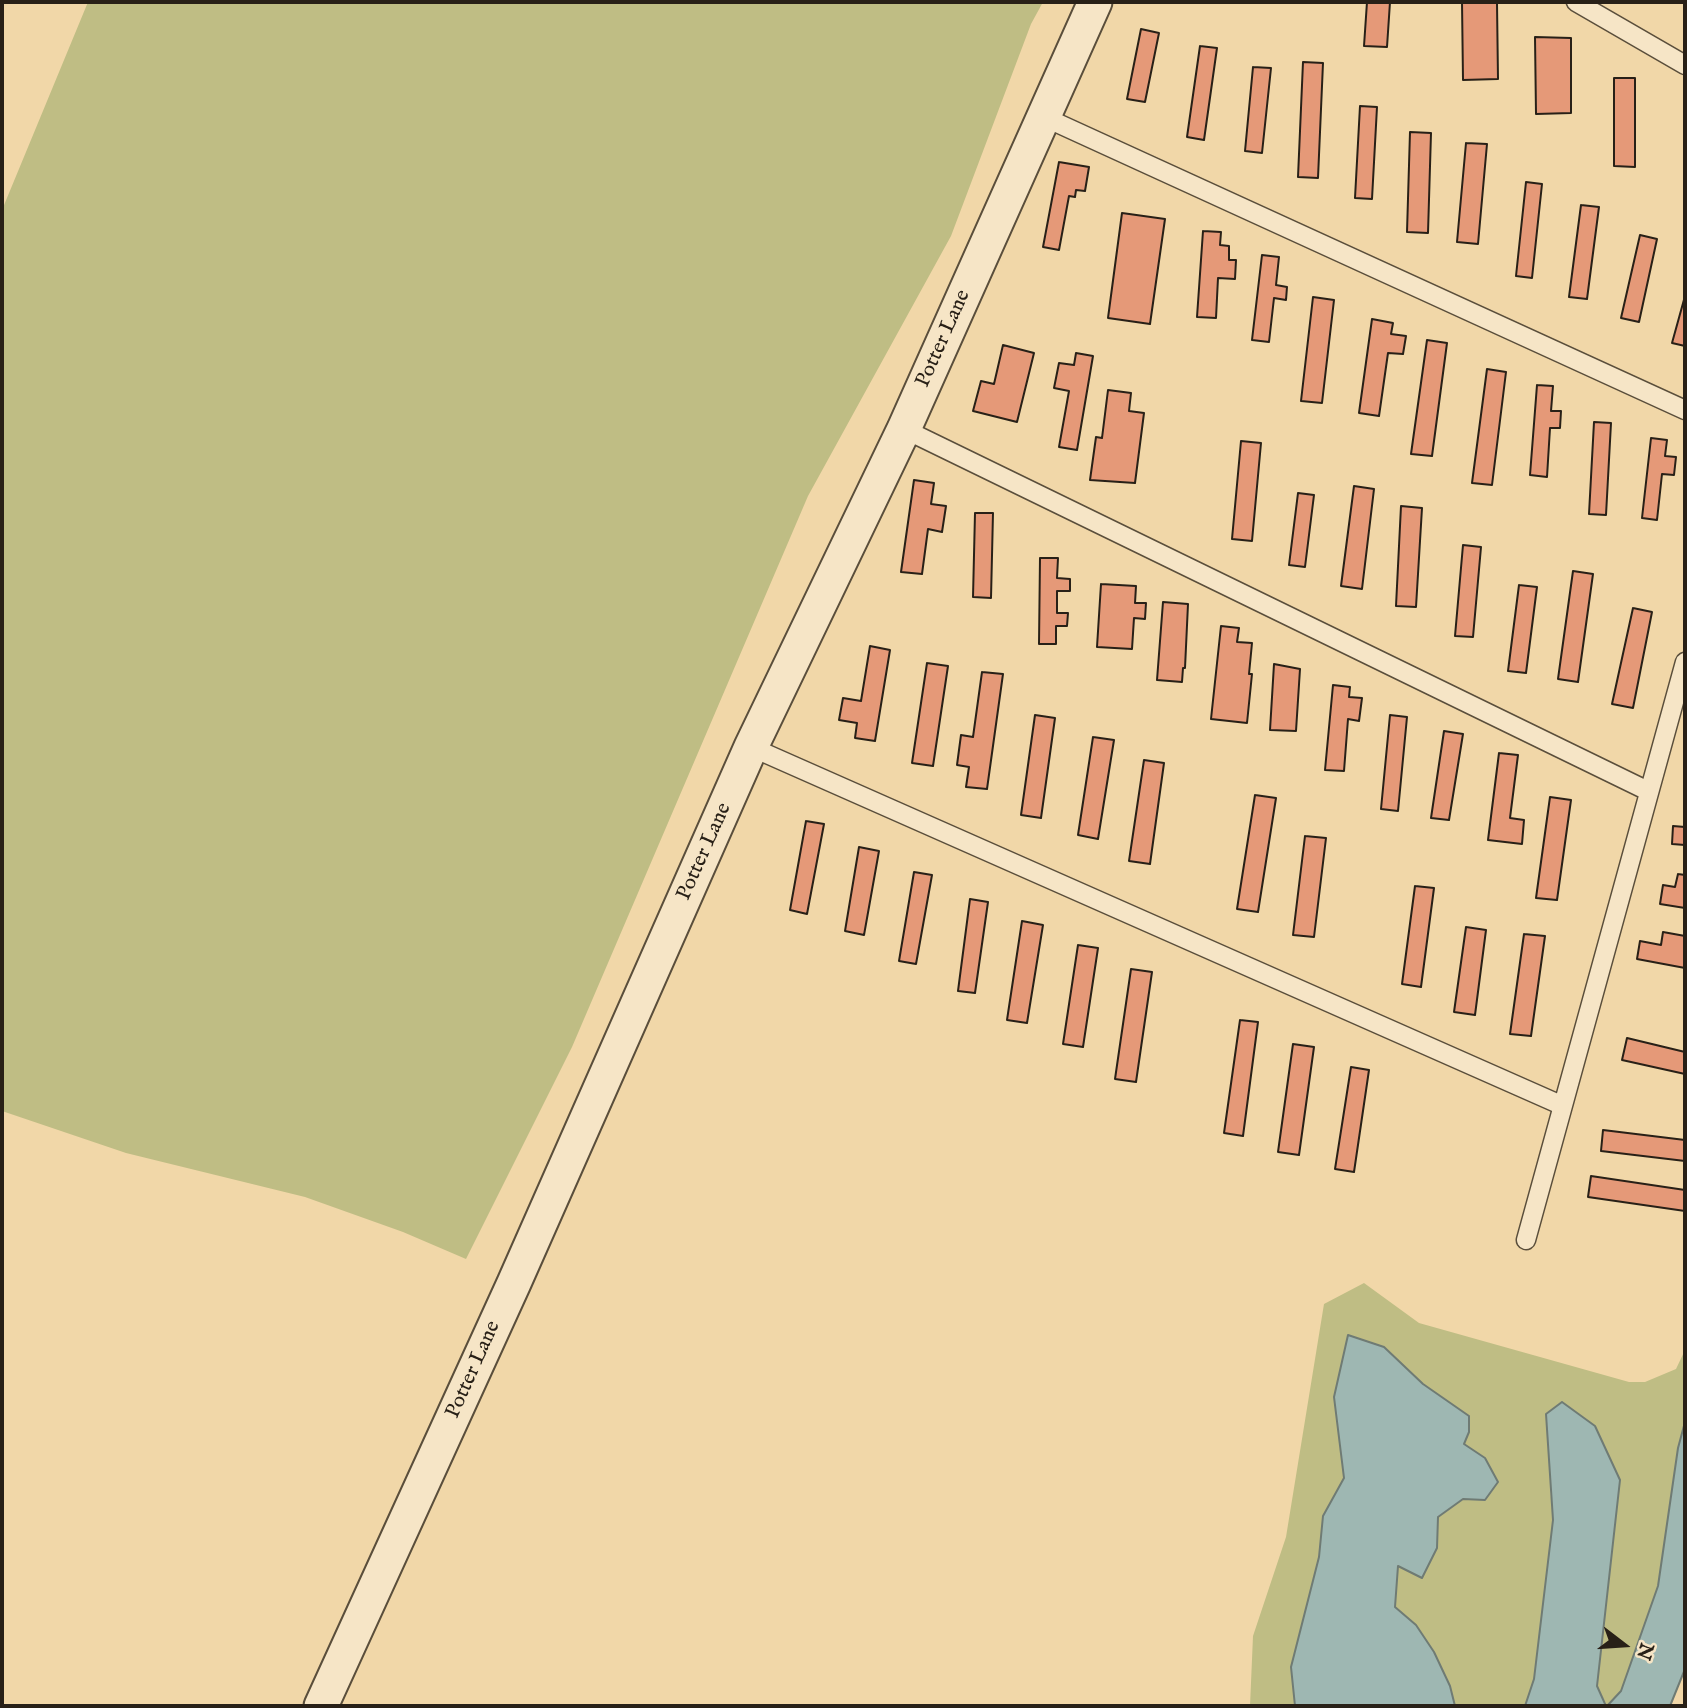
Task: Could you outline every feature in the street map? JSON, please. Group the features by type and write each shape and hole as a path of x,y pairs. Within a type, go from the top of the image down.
{"street":[{"name":"Potter Lane","path":"321,1706 519,1270 751,747 904,429 1095,2"}],"lane":[{"path":"1576,2 1685,65"},
{"path":"1044,117 1685,410"},
{"path":"904,429 1648,791"},
{"path":"1526,1240 1685,662"},
{"path":"751,747 1561,1105"}],"shaded area":[{"path":"88,2 1043,2 1031,24 951,236 808,496 572,1047 466,1259 403,1232 305,1197 126,1153 2,1111 2,210"},
{"path":"1364,1283 1419,1323 1629,1382 1645,1382 1676,1369 1685,1350 1685,1422 1678,1448 1658,1586 1621,1691 1607,1706 1597,1686 1602,1641 1550,1487 1553,1520 1534,1679 1525,1706 1455,1706 1416,1625 1395,1607 1398,1566 1437,1548 1438,1517 1463,1499 1485,1458 1464,1444 1469,1432 1469,1416 1423,1384 1384,1347 1334,1397 1344,1478 1323,1516 1319,1557 1291,1667 1295,1706 1250,1706 1253,1636 1286,1537 1324,1304"}],"water":[{"path":"1348,1335 1384,1347 1423,1384 1469,1416 1469,1432 1464,1444 1485,1458 1498,1482 1485,1500 1463,1499 1438,1517 1437,1548 1422,1578 1398,1566 1395,1607 1416,1625 1434,1652 1450,1686 1455,1706 1295,1706 1291,1667 1319,1557 1323,1516 1344,1478 1334,1397"},
{"path":"1562,1402 1595,1426 1620,1480 1597,1686 1606,1706 1525,1706 1534,1679 1553,1520 1546,1414"},
{"path":"1685,1422 1685,1669 1670,1706 1607,1706 1621,1691 1658,1586 1678,1448"}],"building":[{"path":"1367,2 1390,2 1387,47 1364,46"},
{"path":"1462,2 1497,3 1498,79 1463,80"},
{"path":"1141,29 1159,33 1145,102 1127,99"},
{"path":"1535,37 1571,38 1571,113 1536,114"},
{"path":"1200,46 1217,48 1204,140 1187,137"},
{"path":"1303,62 1323,63 1318,178 1298,177"},
{"path":"1253,67 1271,68 1262,153 1245,151"},
{"path":"1614,78 1635,78 1635,167 1614,166"},
{"path":"1360,106 1377,107 1372,199 1355,198"},
{"path":"1410,132 1431,133 1428,233 1407,232"},
{"path":"1466,143 1487,144 1478,244 1457,242"},
{"path":"1059,162 1089,167 1085,191 1076,190 1075,197 1069,196 1059,250 1043,247"},
{"path":"1526,182 1542,184 1532,278 1516,276"},
{"path":"1581,205 1599,207 1587,299 1569,297"},
{"path":"1122,213 1165,219 1150,324 1108,318"},
{"path":"1203,231 1221,232 1220,245 1229,246 1229,260 1236,260 1235,279 1218,278 1216,318 1197,317"},
{"path":"1640,235 1657,239 1639,322 1621,318"},
{"path":"1262,255 1279,257 1276,285 1287,287 1286,300 1274,298 1269,342 1252,340"},
{"path":"1685,296 1685,346 1672,343"},
{"path":"1313,297 1334,300 1322,403 1301,401"},
{"path":"1372,319 1393,323 1391,334 1406,336 1403,354 1388,353 1379,416 1359,413"},
{"path":"1427,340 1447,343 1432,456 1411,454"},
{"path":"1003,345 1034,353 1017,422 973,411 981,381 994,384"},
{"path":"1076,353 1093,356 1077,450 1059,447 1069,391 1054,388 1059,363 1074,365"},
{"path":"1487,369 1506,372 1492,485 1472,483"},
{"path":"1537,385 1553,386 1551,411 1561,411 1560,428 1550,428 1547,477 1530,475"},
{"path":"1108,390 1131,393 1129,411 1144,413 1135,483 1090,480 1096,437 1102,438"},
{"path":"1594,422 1611,423 1606,515 1589,514"},
{"path":"1651,438 1667,440 1665,456 1676,457 1674,475 1662,474 1657,520 1642,518"},
{"path":"1241,441 1261,443 1252,541 1232,539"},
{"path":"914,480 934,483 931,504 946,506 942,532 928,529 922,574 901,572"},
{"path":"1354,486 1374,489 1362,589 1341,586"},
{"path":"1298,493 1314,495 1305,567 1289,565"},
{"path":"1401,506 1422,508 1416,607 1396,606"},
{"path":"975,513 993,513 991,598 973,597"},
{"path":"1463,545 1481,547 1473,637 1455,636"},
{"path":"1040,558 1058,558 1057,578 1070,579 1070,591 1057,591 1057,613 1068,613 1067,626 1056,626 1056,644 1039,644"},
{"path":"1573,571 1593,574 1578,682 1558,679"},
{"path":"1101,584 1136,586 1135,603 1146,603 1145,619 1134,618 1132,649 1097,647"},
{"path":"1519,585 1537,587 1526,673 1508,671"},
{"path":"1163,602 1188,604 1182,682 1157,680"},
{"path":"1633,608 1652,612 1633,708 1612,704"},
{"path":"1221,626 1239,628 1237,642 1252,643 1247,723 1211,719"},
{"path":"870,646 890,650 875,741 855,738 857,723 839,720 843,698 861,701"},
{"path":"927,663 948,666 933,766 912,763"},
{"path":"1274,664 1300,669 1296,731 1270,730"},
{"path":"982,672 1003,674 987,789 966,787 969,767 957,765 961,735 973,737"},
{"path":"1333,685 1350,687 1349,697 1362,698 1359,721 1348,719 1344,771 1325,770"},
{"path":"1035,715 1055,718 1041,818 1021,815"},
{"path":"1390,715 1407,717 1398,811 1381,809"},
{"path":"1444,731 1463,734 1449,820 1431,818"},
{"path":"1093,737 1114,740 1098,839 1078,835"},
{"path":"1499,753 1518,755 1510,818 1524,820 1522,844 1488,840"},
{"path":"1144,760 1164,763 1150,864 1129,861"},
{"path":"1255,795 1276,798 1258,912 1237,909"},
{"path":"1550,797 1571,800 1557,900 1536,898"},
{"path":"806,821 824,824 807,914 790,910"},
{"path":"1673,826 1685,827 1685,845 1672,844"},
{"path":"1305,836 1326,838 1314,937 1293,935"},
{"path":"859,847 879,851 864,935 845,931"},
{"path":"914,872 932,875 916,964 899,961"},
{"path":"1678,874 1685,875 1685,908 1660,904 1663,885 1675,887"},
{"path":"1415,886 1434,888 1421,987 1402,984"},
{"path":"970,899 988,902 975,993 958,991"},
{"path":"1022,921 1043,925 1027,1023 1007,1020"},
{"path":"1466,927 1486,930 1475,1015 1454,1012"},
{"path":"1663,932 1685,936 1685,968 1637,959 1640,941 1661,945"},
{"path":"1524,934 1545,936 1531,1036 1510,1034"},
{"path":"1078,945 1098,948 1083,1047 1063,1044"},
{"path":"1131,969 1152,972 1136,1082 1115,1079"},
{"path":"1240,1020 1258,1022 1243,1136 1224,1133"},
{"path":"1627,1038 1685,1052 1685,1074 1622,1060"},
{"path":"1293,1044 1314,1047 1299,1155 1278,1152"},
{"path":"1351,1067 1369,1070 1354,1172 1335,1169"},
{"path":"1603,1130 1685,1140 1685,1161 1601,1151"},
{"path":"1591,1176 1685,1190 1685,1211 1588,1197"}]}
